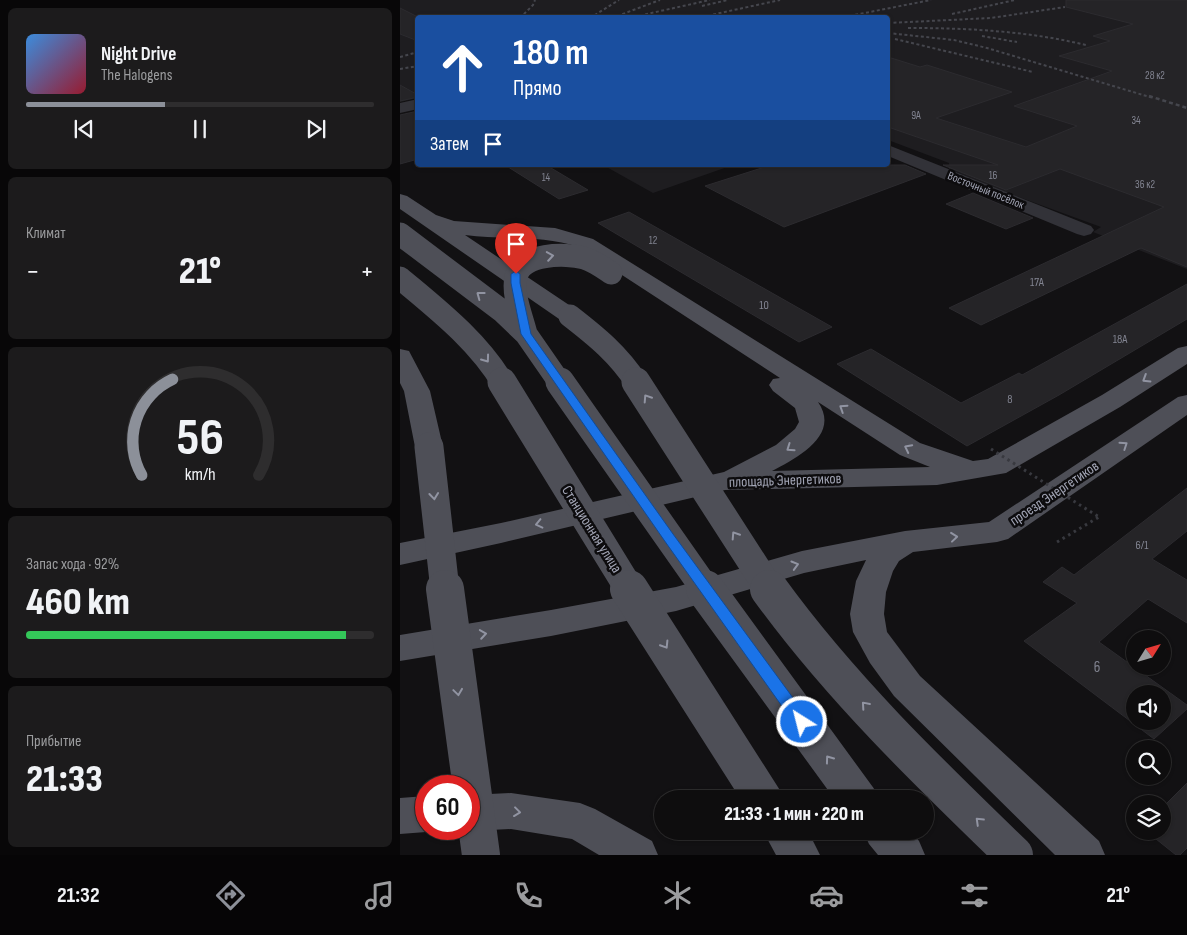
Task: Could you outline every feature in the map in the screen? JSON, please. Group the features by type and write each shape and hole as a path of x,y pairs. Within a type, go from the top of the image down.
{"main road":[{"path":"400,200 595,334 627,368 769,588 800,630 893,737 1014,855"},
{"path":"427,219 455,228 555,234 572,237 586,244 910,449 937,460 966,467 990,459 996,467 1111,401 1187,353"},
{"path":"400,234 502,311 526,334 668,537 851,790"},
{"path":"526,334 516,274 522,266 535,259 551,255 570,254 584,258 611,273 798,396 811,411 813,423 807,435 772,459 725,481"},
{"name":"Станционная улица","path":"400,278 456,326 478,348 499,377 608,555 757,790"},
{"path":"400,356 417,390 429,447 449,626 482,855"},
{"name":"проезд Энергетиков","path":"905,542 997,532 1187,403"},
{"name":"площадь Энергетиков","path":"400,554 501,533 725,481 909,475 936,476 990,459"},
{"path":"400,648 551,624 676,599 802,562 905,542"},
{"path":"905,542 887,555 877,570 868,600 869,630 883,654 907,686 1084,855"},
{"path":"480,812 511,811 580,822 637,855"},
{"path":"400,816 415,815"},
{"path":"790,840 799,855"},
{"path":"892,840 904,855"}],"street":[{"path":"400,108 415,105"},
{"name":"Восточный посёлок","path":"890,151 1084,230"}],"path":[{"path":"990,459 1099,517 1057,542"}],"shaded area":[{"path":"400,0 1187,0 1187,269 1093,232 1101,227 1005,192 949,169 949,163 890,141 890,15 415,15 415,98 400,102"},
{"path":"607,167 727,167 653,193"}],"building":[{"path":"1066,0 1187,0 1187,267 1141,248 981,325 949,308 1164,207 1060,169 1006,190 943,165 998,165 890,128 890,58 920,67 927,65 1012,92 936,118 1026,147 1077,126 1014,106 1112,71 1059,56 1110,41 1093,36 1133,24 1066,7"},
{"path":"400,8 415,16 415,40 400,34"},
{"path":"400,85 415,93 415,98 400,101"},
{"path":"415,112 415,160 400,164 400,115"},
{"path":"890,165 905,165 926,174 784,227 705,186 765,167 890,167"},
{"path":"508,167 549,167 588,190 559,199"},
{"path":"973,193 1033,218 1006,229 946,204"},
{"path":"629,212 832,327 799,342 598,223"},
{"path":"1187,284 1187,319 1059,395 967,446 837,364 871,349 961,403 1019,373 1022,375"},
{"path":"1187,488 1187,531 1152,559 1187,580 1187,623 1148,599 1099,642 1126,661 1126,675 1145,675 1159,685 1126,685 1126,718 1024,641 1077,603 1043,582 1062,567 1074,575"},
{"path":"1171,694 1187,705 1187,709 1171,724"},
{"path":"1142,730 1164,730 1154,739"},
{"path":"1187,783 1187,848 1180,855 1176,855 1157,840 1171,840 1171,799"}],"railway":[{"path":"523,15 533,5 535,0"},
{"path":"595,15 619,0"},
{"path":"620,15 660,0"},
{"path":"642,15 710,0"},
{"path":"702,6 728,0"},
{"path":"711,15 780,0"},
{"path":"854,15 931,0"},
{"path":"952,14 1015,0"},
{"path":"890,23 991,18 1065,7"},
{"path":"908,28 997,31 1042,36 1086,45"},
{"path":"890,33 954,40 987,48 1153,98"},
{"path":"982,36 1017,42"},
{"path":"895,39 1033,72"},
{"path":"400,57 415,53"},
{"path":"400,69 415,66"},
{"path":"1149,96 1187,108"}],"route":[{"path":"516,274 526,334 668,537 802,722"}]}
